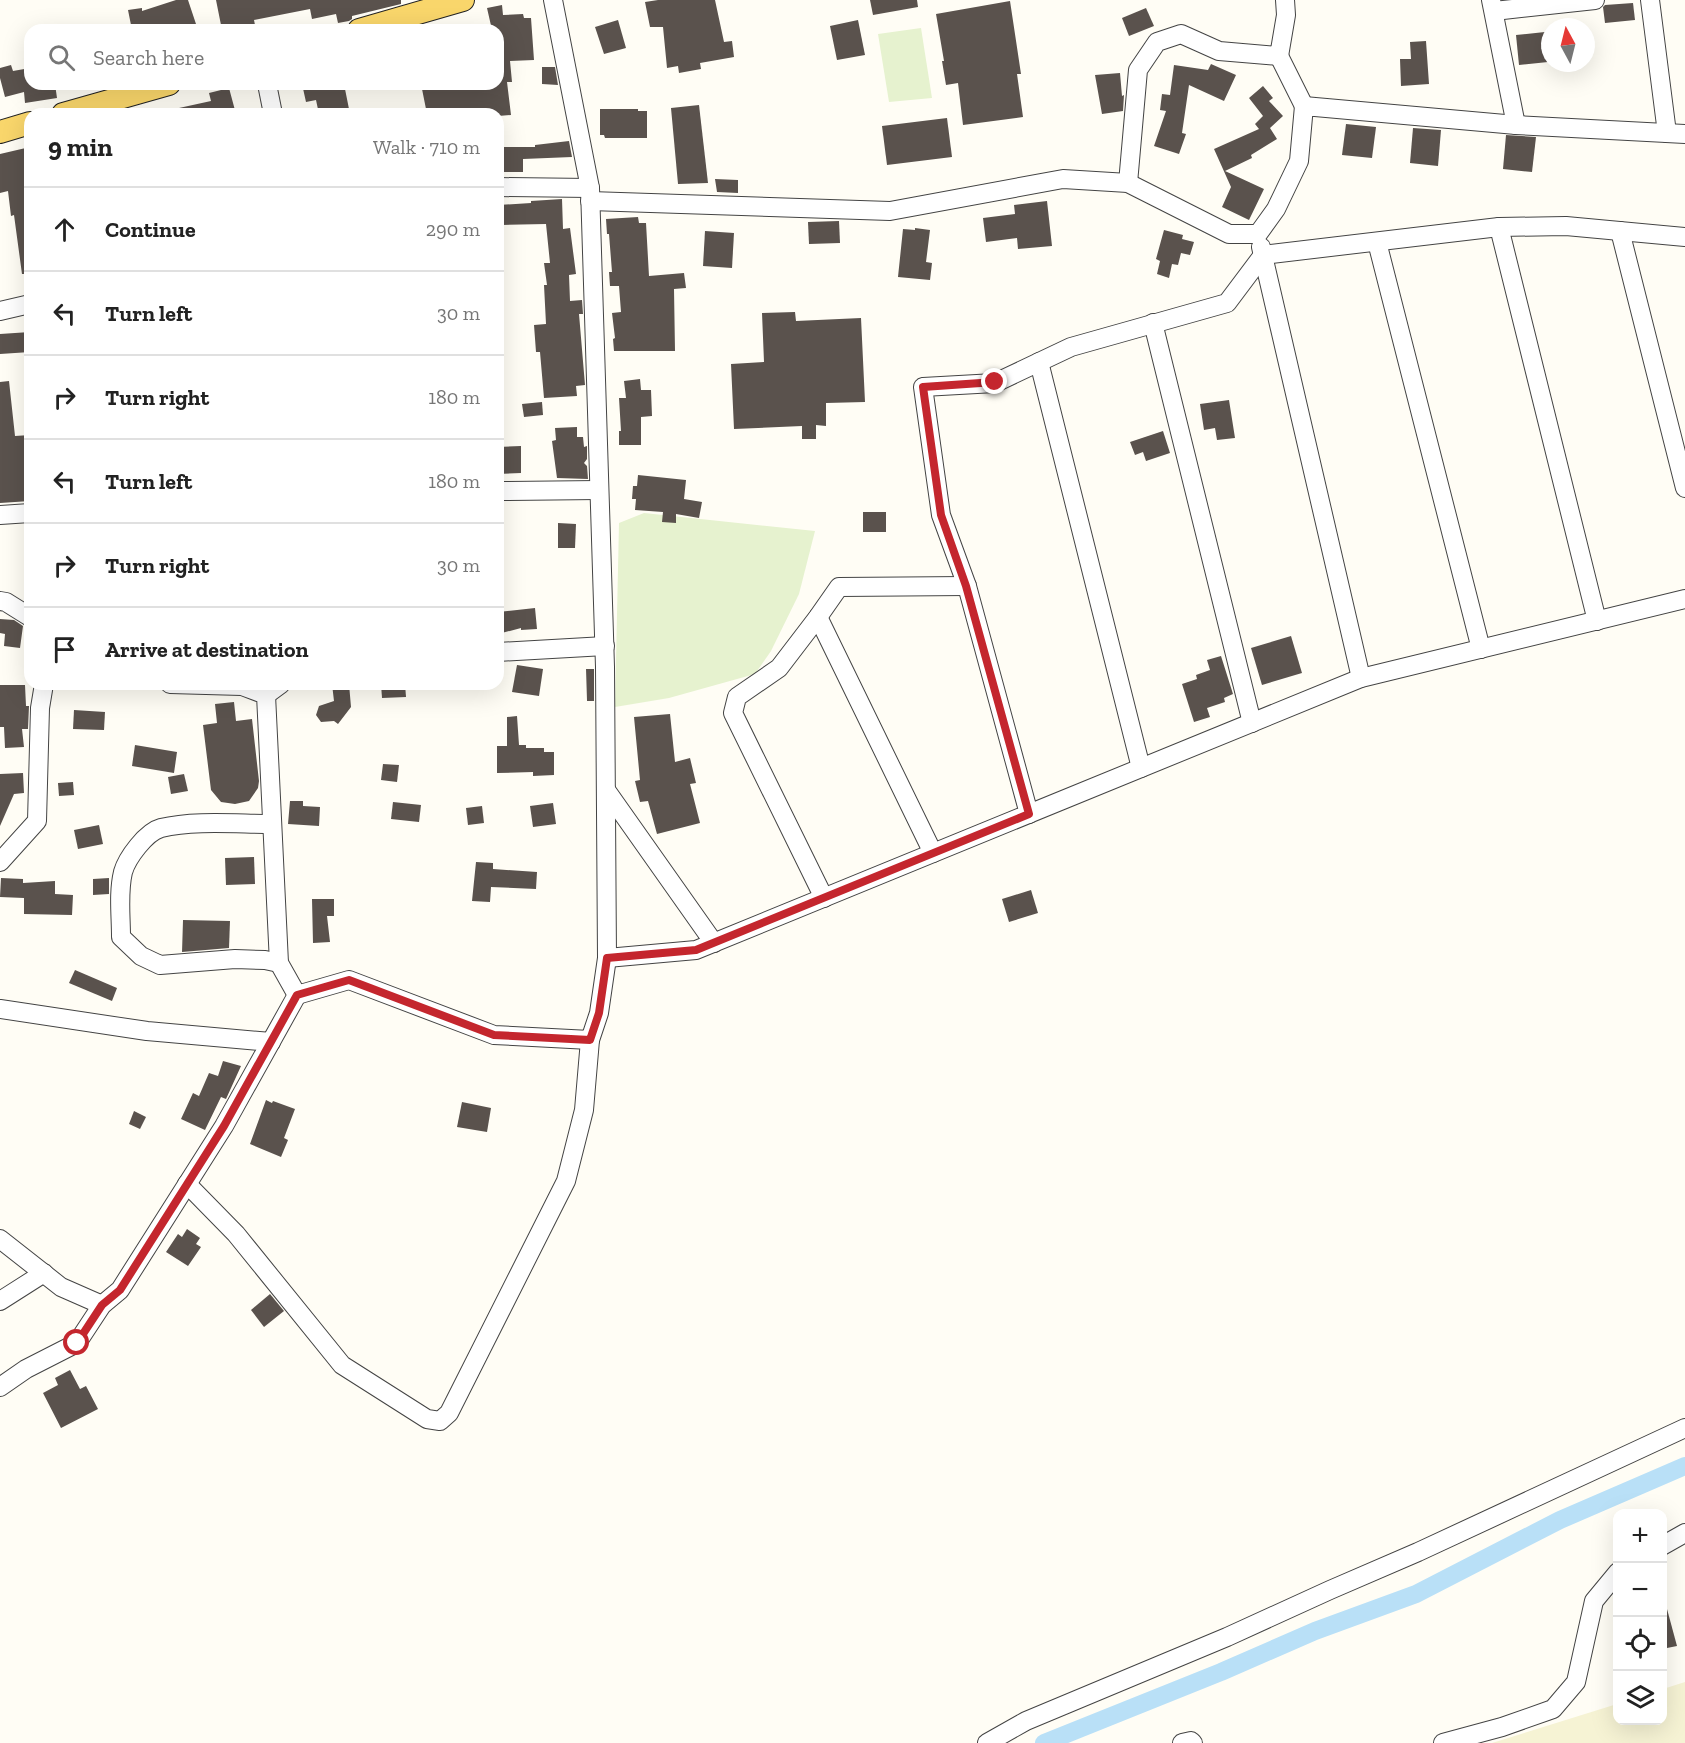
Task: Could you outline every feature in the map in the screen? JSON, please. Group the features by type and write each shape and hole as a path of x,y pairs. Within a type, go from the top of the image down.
{"main road":[{"path":"380,24 463,0"},
{"path":"84,108 148,90"},
{"path":"0,132 24,125"}],"street":[{"path":"187,1184 236,1234 342,1365 426,1419 440,1421 449,1413 566,1181 584,1110 590,1040 599,1013 607,958 605,646 598,490 590,194 553,0"},
{"path":"1285,0 1286,15 1279,56 1304,106 1299,161 1276,209 1258,234 1361,678"},
{"path":"1515,125 1493,5 1595,0"},
{"path":"1304,106 1515,125 1676,133 1650,0"},
{"path":"1128,183 1138,70 1157,42 1181,34 1219,51 1279,56"},
{"path":"268,90 272,108"},
{"path":"504,187 890,211 1063,179 1128,183 1229,234 1258,234"},
{"path":"1029,814 966,586 941,515 923,387 995,382 1071,346 1227,303 1263,255 1499,227 1566,226 1685,237"},
{"path":"1499,227 1597,621"},
{"path":"1620,231 1685,488"},
{"path":"1377,242 1481,649"},
{"path":"0,311 24,305"},
{"path":"1153,323 1252,723"},
{"path":"1040,362 1142,768"},
{"path":"504,490 598,490"},
{"path":"0,515 24,513"},
{"path":"824,898 733,713 737,697 779,668 839,587 966,586"},
{"path":"607,958 696,950 1361,678 1685,599"},
{"path":"0,601 6,602 24,613"},
{"path":"818,617 933,853"},
{"path":"504,652 605,646"},
{"path":"0,862 37,820 40,708 43,690"},
{"path":"254,690 266,696"},
{"path":"266,696 274,690"},
{"path":"266,696 279,963 297,995"},
{"path":"606,790 714,943"},
{"path":"272,824 189,825 158,828 137,846 124,869 120,891 121,937 141,956 160,965 235,959 279,963"},
{"path":"0,1387 26,1369 77,1343 102,1305 120,1290 224,1126 297,995 349,980 494,1035 590,1040"},
{"path":"0,1009 147,1031 271,1042"},
{"path":"0,1239 61,1287 102,1305"},
{"path":"0,1301 44,1273"},
{"path":"987,1743 1026,1721 1227,1637 1418,1552 1685,1428"},
{"path":"1667,1543 1685,1533"},
{"path":"1443,1743 1502,1727 1553,1708 1576,1682 1594,1601 1613,1577"},
{"path":"1182,1743 1191,1741 1193,1743"}],"shaded area":[{"path":"1685,1682 1685,1743 1492,1743 1613,1705 1613,1725 1667,1725 1667,1688"}],"green space":[{"path":"921,28 932,98 889,102 878,34"},
{"path":"644,513 815,531 799,594 771,651 755,674 669,698 615,707 619,523"}],"building":[{"path":"176,0 188,0 196,24 131,24 128,10 142,8 142,11"},
{"path":"216,0 401,0 401,4 352,16 349,21 338,23 336,14 312,19 310,9 254,20 255,24 221,24"},
{"path":"715,0 724,42 732,41 734,57 700,63 701,69 679,73 678,66 667,68 663,27 650,27 645,2"},
{"path":"870,0 917,0 918,7 873,15"},
{"path":"1010,1 1021,74 1017,74 1023,117 963,125 958,83 946,85 936,14"},
{"path":"1633,3 1635,20 1605,23 1603,7 1605,5"},
{"path":"502,5 503,15 523,14 524,18 531,18 534,60 510,61 512,82 507,82 511,115 504,116 504,108 426,108 422,90 504,90 504,24 491,24 487,8"},
{"path":"1146,8 1154,26 1129,36 1122,18"},
{"path":"618,20 626,48 604,54 595,27"},
{"path":"858,20 865,55 837,60 830,26"},
{"path":"1541,32 1541,63 1519,65 1516,35"},
{"path":"1426,41 1429,84 1401,86 1400,59 1411,59 1410,42"},
{"path":"1211,64 1236,75 1224,101 1189,85 1182,133 1186,134 1179,154 1154,146 1166,111 1160,110 1162,94 1170,95 1174,65 1208,70"},
{"path":"11,65 13,71 24,69 24,90 56,90 57,98 25,103 24,92 5,97 0,68"},
{"path":"542,67 555,67 558,85 542,84"},
{"path":"1120,73 1122,96 1124,95 1123,111 1102,114 1095,75"},
{"path":"1263,86 1273,98 1269,101 1283,116 1270,128 1277,139 1251,155 1252,158 1225,171 1264,189 1249,220 1222,207 1231,187 1214,149 1259,129 1255,124 1263,116 1249,98"},
{"path":"230,90 234,108 179,108 211,101 209,93"},
{"path":"303,90 345,90 349,108 318,108 316,100 306,102"},
{"path":"699,105 708,183 678,184 671,108"},
{"path":"600,109 647,111 647,138 605,138 604,135 600,135"},
{"path":"947,118 952,157 887,165 882,126"},
{"path":"1346,124 1376,127 1372,158 1342,155"},
{"path":"1413,128 1441,130 1438,166 1410,163"},
{"path":"1506,135 1536,137 1532,172 1503,169"},
{"path":"569,141 572,157 523,159 523,172 504,172 504,147 535,147 535,145"},
{"path":"24,148 24,274 22,274 14,215 11,216 8,191 0,193 0,154"},
{"path":"715,179 738,180 738,193 717,192"},
{"path":"562,199 563,229 570,228 576,274 569,275 570,301 582,300 583,314 579,314 585,385 576,386 577,396 544,398 540,352 536,352 534,325 546,324 544,285 547,285 544,263 550,263 546,224 504,225 504,205 531,203 531,201"},
{"path":"1047,201 1052,246 1018,249 1017,238 986,242 983,218 1015,214 1014,205"},
{"path":"638,217 639,223 646,223 649,276 684,273 686,288 674,289 675,351 614,351 612,313 621,312 619,286 610,286 609,272 612,272 606,219"},
{"path":"839,221 840,243 809,244 808,222"},
{"path":"915,228 930,230 926,262 932,263 930,280 898,277 903,229 915,230"},
{"path":"1164,230 1183,235 1182,239 1194,242 1190,255 1181,253 1178,265 1172,264 1169,278 1157,274 1160,261 1156,259"},
{"path":"705,231 734,233 732,268 703,266"},
{"path":"795,312 796,321 861,318 865,402 826,403 826,426 816,425 816,439 802,439 802,426 734,429 731,364 764,362 762,313"},
{"path":"24,332 24,352 0,354 0,334"},
{"path":"640,379 641,390 651,390 652,416 641,417 641,445 619,445 619,431 621,431 619,398 626,398 624,381"},
{"path":"9,381 15,436 24,435 24,501 0,503 0,382"},
{"path":"1229,400 1235,438 1217,440 1215,428 1204,430 1200,404"},
{"path":"542,402 543,415 524,417 522,404"},
{"path":"577,427 577,437 583,437 584,447 587,446 587,459 584,463 587,466 588,479 557,478 552,441 556,440 555,428"},
{"path":"1163,431 1170,453 1146,461 1143,452 1135,455 1130,442"},
{"path":"521,446 521,473 504,474 504,447"},
{"path":"638,475 686,480 684,499 702,502 699,518 676,514 676,523 662,522 663,512 635,510 636,499 632,499 633,486 637,486"},
{"path":"863,512 886,512 886,532 863,532"},
{"path":"558,523 576,524 575,548 558,548"},
{"path":"535,608 537,629 521,630 521,628 504,632 504,611"},
{"path":"0,619 14,620 23,626 20,648 4,646 5,634 0,633"},
{"path":"1291,636 1302,673 1262,685 1251,648"},
{"path":"1221,656 1233,694 1224,698 1225,702 1207,708 1210,717 1194,722 1182,684 1197,679 1196,675 1210,670 1207,660"},
{"path":"517,665 543,669 539,696 512,692"},
{"path":"586,669 594,669 594,701 587,701"},
{"path":"0,685 24,685 26,706 29,706 28,729 22,729 24,747 5,748 4,727 0,727"},
{"path":"333,690 350,690 351,707 338,724 334,721 321,722 316,715 319,706 334,701"},
{"path":"381,690 405,690 406,697 382,698"},
{"path":"234,702 236,721 252,719 259,781 258,788 249,801 235,804 221,802 211,790 203,725 217,723 215,704"},
{"path":"74,710 105,712 104,730 73,729"},
{"path":"670,714 675,762 690,758 696,783 690,784 700,823 657,834 648,801 640,802 635,781 640,780 634,717"},
{"path":"517,716 519,745 526,745 526,748 544,748 544,752 554,752 554,775 533,776 533,772 497,773 497,746 507,746 507,717"},
{"path":"135,745 177,752 174,773 132,766"},
{"path":"383,764 399,765 397,782 381,780"},
{"path":"23,773 24,793 14,794 0,826 0,774"},
{"path":"184,774 188,791 171,794 168,777"},
{"path":"73,782 74,795 59,796 58,783"},
{"path":"290,801 303,801 303,806 320,807 319,826 288,824"},
{"path":"393,802 421,805 419,822 391,819"},
{"path":"553,803 556,824 533,827 530,806"},
{"path":"482,806 484,823 468,825 466,808"},
{"path":"99,825 103,844 78,849 74,830"},
{"path":"254,857 255,884 226,885 225,858"},
{"path":"476,862 493,863 493,869 537,872 536,889 491,887 490,902 472,901"},
{"path":"1,878 23,879 23,883 55,881 55,894 73,895 72,915 24,914 24,898 0,897"},
{"path":"109,878 109,894 93,895 93,879"},
{"path":"1031,890 1038,913 1009,922 1002,899"},
{"path":"312,899 334,899 334,916 327,916 330,942 313,943"},
{"path":"183,920 230,921 229,948 182,952"},
{"path":"75,970 117,988 112,1001 69,983"},
{"path":"223,1061 241,1066 226,1099 221,1097 205,1130 181,1119 193,1093 199,1096 209,1073 218,1076"},
{"path":"266,1100 295,1109 284,1138 288,1140 281,1157 250,1144"},
{"path":"462,1102 491,1108 487,1132 457,1127"},
{"path":"134,1111 146,1117 140,1129 129,1124"},
{"path":"187,1229 200,1238 196,1244 201,1247 188,1266 166,1252 178,1234 182,1237"},
{"path":"270,1294 284,1311 264,1327 251,1310"},
{"path":"70,1370 80,1389 86,1386 98,1409 61,1428 43,1393 58,1385 55,1378"},
{"path":"1667,1609 1677,1646 1667,1648"}],"waterway":[{"path":"1044,1743 1221,1672 1315,1631 1416,1594 1560,1520 1685,1466"}],"route":[{"path":"77,1343 102,1305 120,1290 224,1126 297,995 349,980 494,1035 590,1040 599,1013 607,958 696,950 1029,814 966,586 941,515 923,387 995,382"}]}
